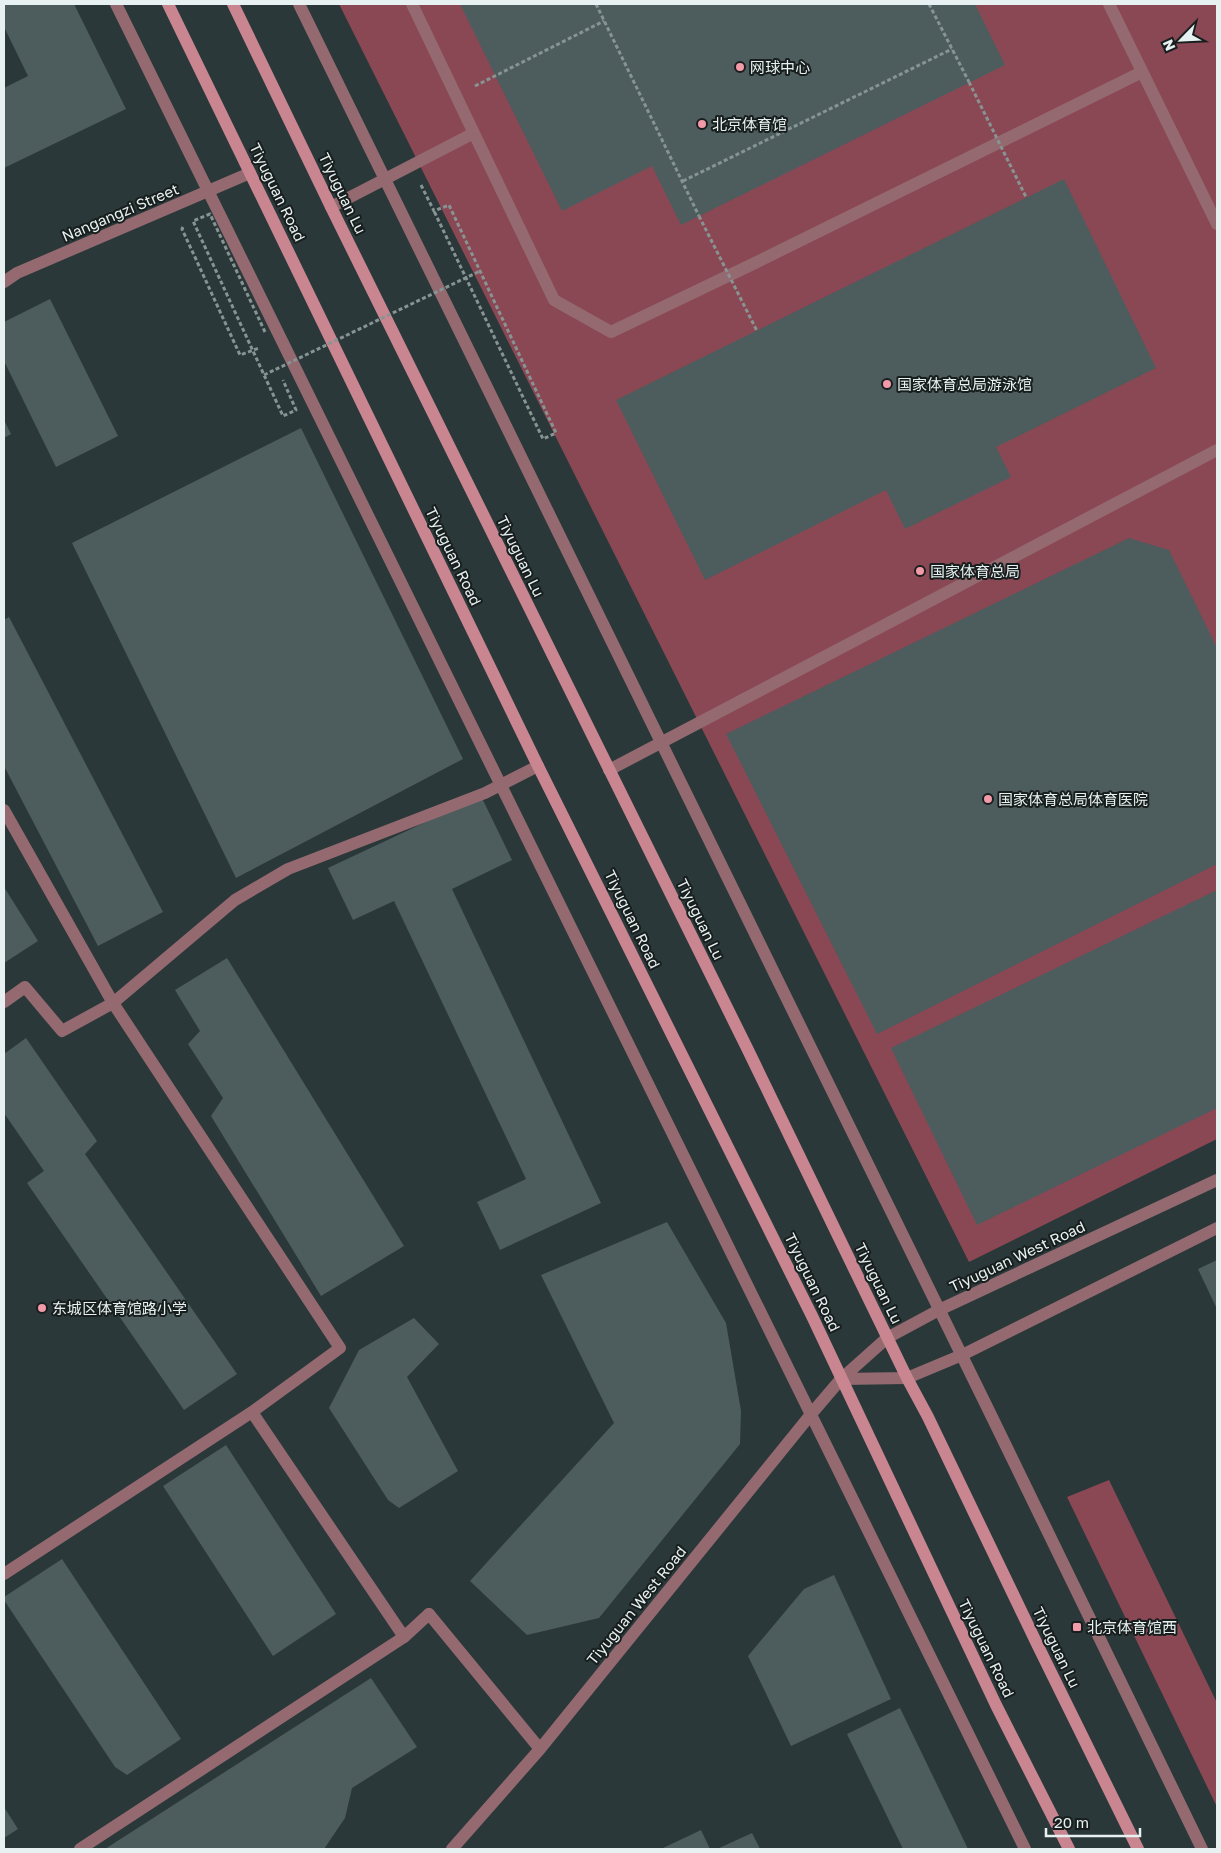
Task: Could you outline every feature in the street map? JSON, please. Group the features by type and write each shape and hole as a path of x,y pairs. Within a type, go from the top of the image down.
{"main road":[{"name":"Tiyuguan Road","path":"168,4 538,766 807,1307 992,1696 1068,1849"},
{"name":"Tiyuguan Lu","path":"233,4 331,207 751,1056 1138,1849"}],"street":[{"path":"116,4 500,785 812,1413 1025,1849"},
{"path":"299,4 1202,1849"},
{"path":"412,4 554,300 611,332 1142,72"},
{"path":"1109,4 1217,224"},
{"path":"331,207 474,133"},
{"name":"Nangangzi Street","path":"4,282 18,273 250,173"},
{"path":"609,770 1217,450"},
{"path":"4,1002 24,987 62,1031 112,1003 235,900 288,869 485,793 538,766"},
{"path":"4,810 112,1003 340,1348 252,1412 4,1574"},
{"name":"Tiyuguan West Road","path":"452,1849 540,1748 841,1379 888,1338 939,1310 1217,1180"},
{"path":"841,1379 907,1378 962,1356 1217,1228"},
{"path":"252,1412 404,1637"},
{"path":"80,1849 404,1637 429,1614 540,1748"}],"path":[{"path":"596,4 757,331"},
{"path":"929,4 970,82 1026,198"},
{"path":"496,75 604,21"},
{"path":"683,181 952,49"},
{"path":"412,166 543,439 556,433 449,205 434,211"},
{"path":"265,332 210,214 193,221 283,416 296,410 282,380"},
{"path":"184,224 182,230 240,355 261,346"},
{"path":"264,375 480,271"}],"shaded area":[{"name":"国家体育总局","path":"339,4 1217,4 1217,1139 969,1262"},
{"path":"1109,1480 1217,1703 1217,1807 1067,1497"}],"building":[{"path":"4,4 74,4 126,109 4,168 4,88 28,76 4,27"},
{"name":"北京体育馆","path":"460,4 975,4 1005,65 681,225 652,166 562,211"},
{"name":"国家体育总局游泳馆","path":"1064,179 1156,368 996,447 1011,477 905,529 886,490 705,580 616,400"},
{"path":"50,299 118,436 56,467 4,361 4,322"},
{"path":"4,420 11,434 4,438"},
{"path":"301,428 463,759 236,878 72,543"},
{"name":"国家体育总局体育医院","path":"1129,538 1169,550 1217,648 1217,864 877,1034 726,734"},
{"path":"9,617 163,912 98,946 4,766 4,620"},
{"path":"481,796 512,860 452,889 601,1203 500,1250 477,1202 526,1179 394,901 353,920 328,868"},
{"path":"4,887 38,941 4,963"},
{"path":"1217,890 1217,1108 977,1225 891,1048"},
{"path":"227,958 404,1246 321,1296 211,1116 223,1098 188,1044 200,1031 175,990"},
{"path":"26,1038 97,1141 85,1154 237,1374 184,1410 27,1183 44,1171 4,1113 4,1054"},
{"path":"667,1222 726,1323 741,1411 740,1444 599,1618 527,1635 470,1581 614,1423 541,1275"},
{"path":"1217,1260 1217,1309 1198,1269"},
{"path":"414,1318 439,1344 407,1377 458,1471 399,1508 388,1500 329,1408 359,1350"},
{"path":"226,1445 336,1614 273,1656 163,1486"},
{"path":"62,1559 181,1739 127,1775 115,1767 4,1600 4,1597"},
{"path":"834,1575 891,1699 791,1746 748,1656 804,1589"},
{"path":"371,1678 417,1747 352,1788 345,1818 324,1849 105,1849"},
{"path":"900,1708 968,1849 903,1849 847,1734"},
{"path":"4,1807 18,1829 4,1838"},
{"path":"701,1830 710,1849 661,1849"},
{"path":"752,1833 760,1849 717,1849"}],"place":[{"name":"网球中心","path":"740,67"},
{"name":"北京体育馆","path":"702,124"},
{"name":"国家体育总局游泳馆","path":"887,384"},
{"name":"国家体育总局","path":"920,571"},
{"name":"国家体育总局体育医院","path":"988,799"},
{"name":"东城区体育馆路小学","path":"42,1308"},
{"name":"北京体育馆西","path":"1077,1627"}]}
